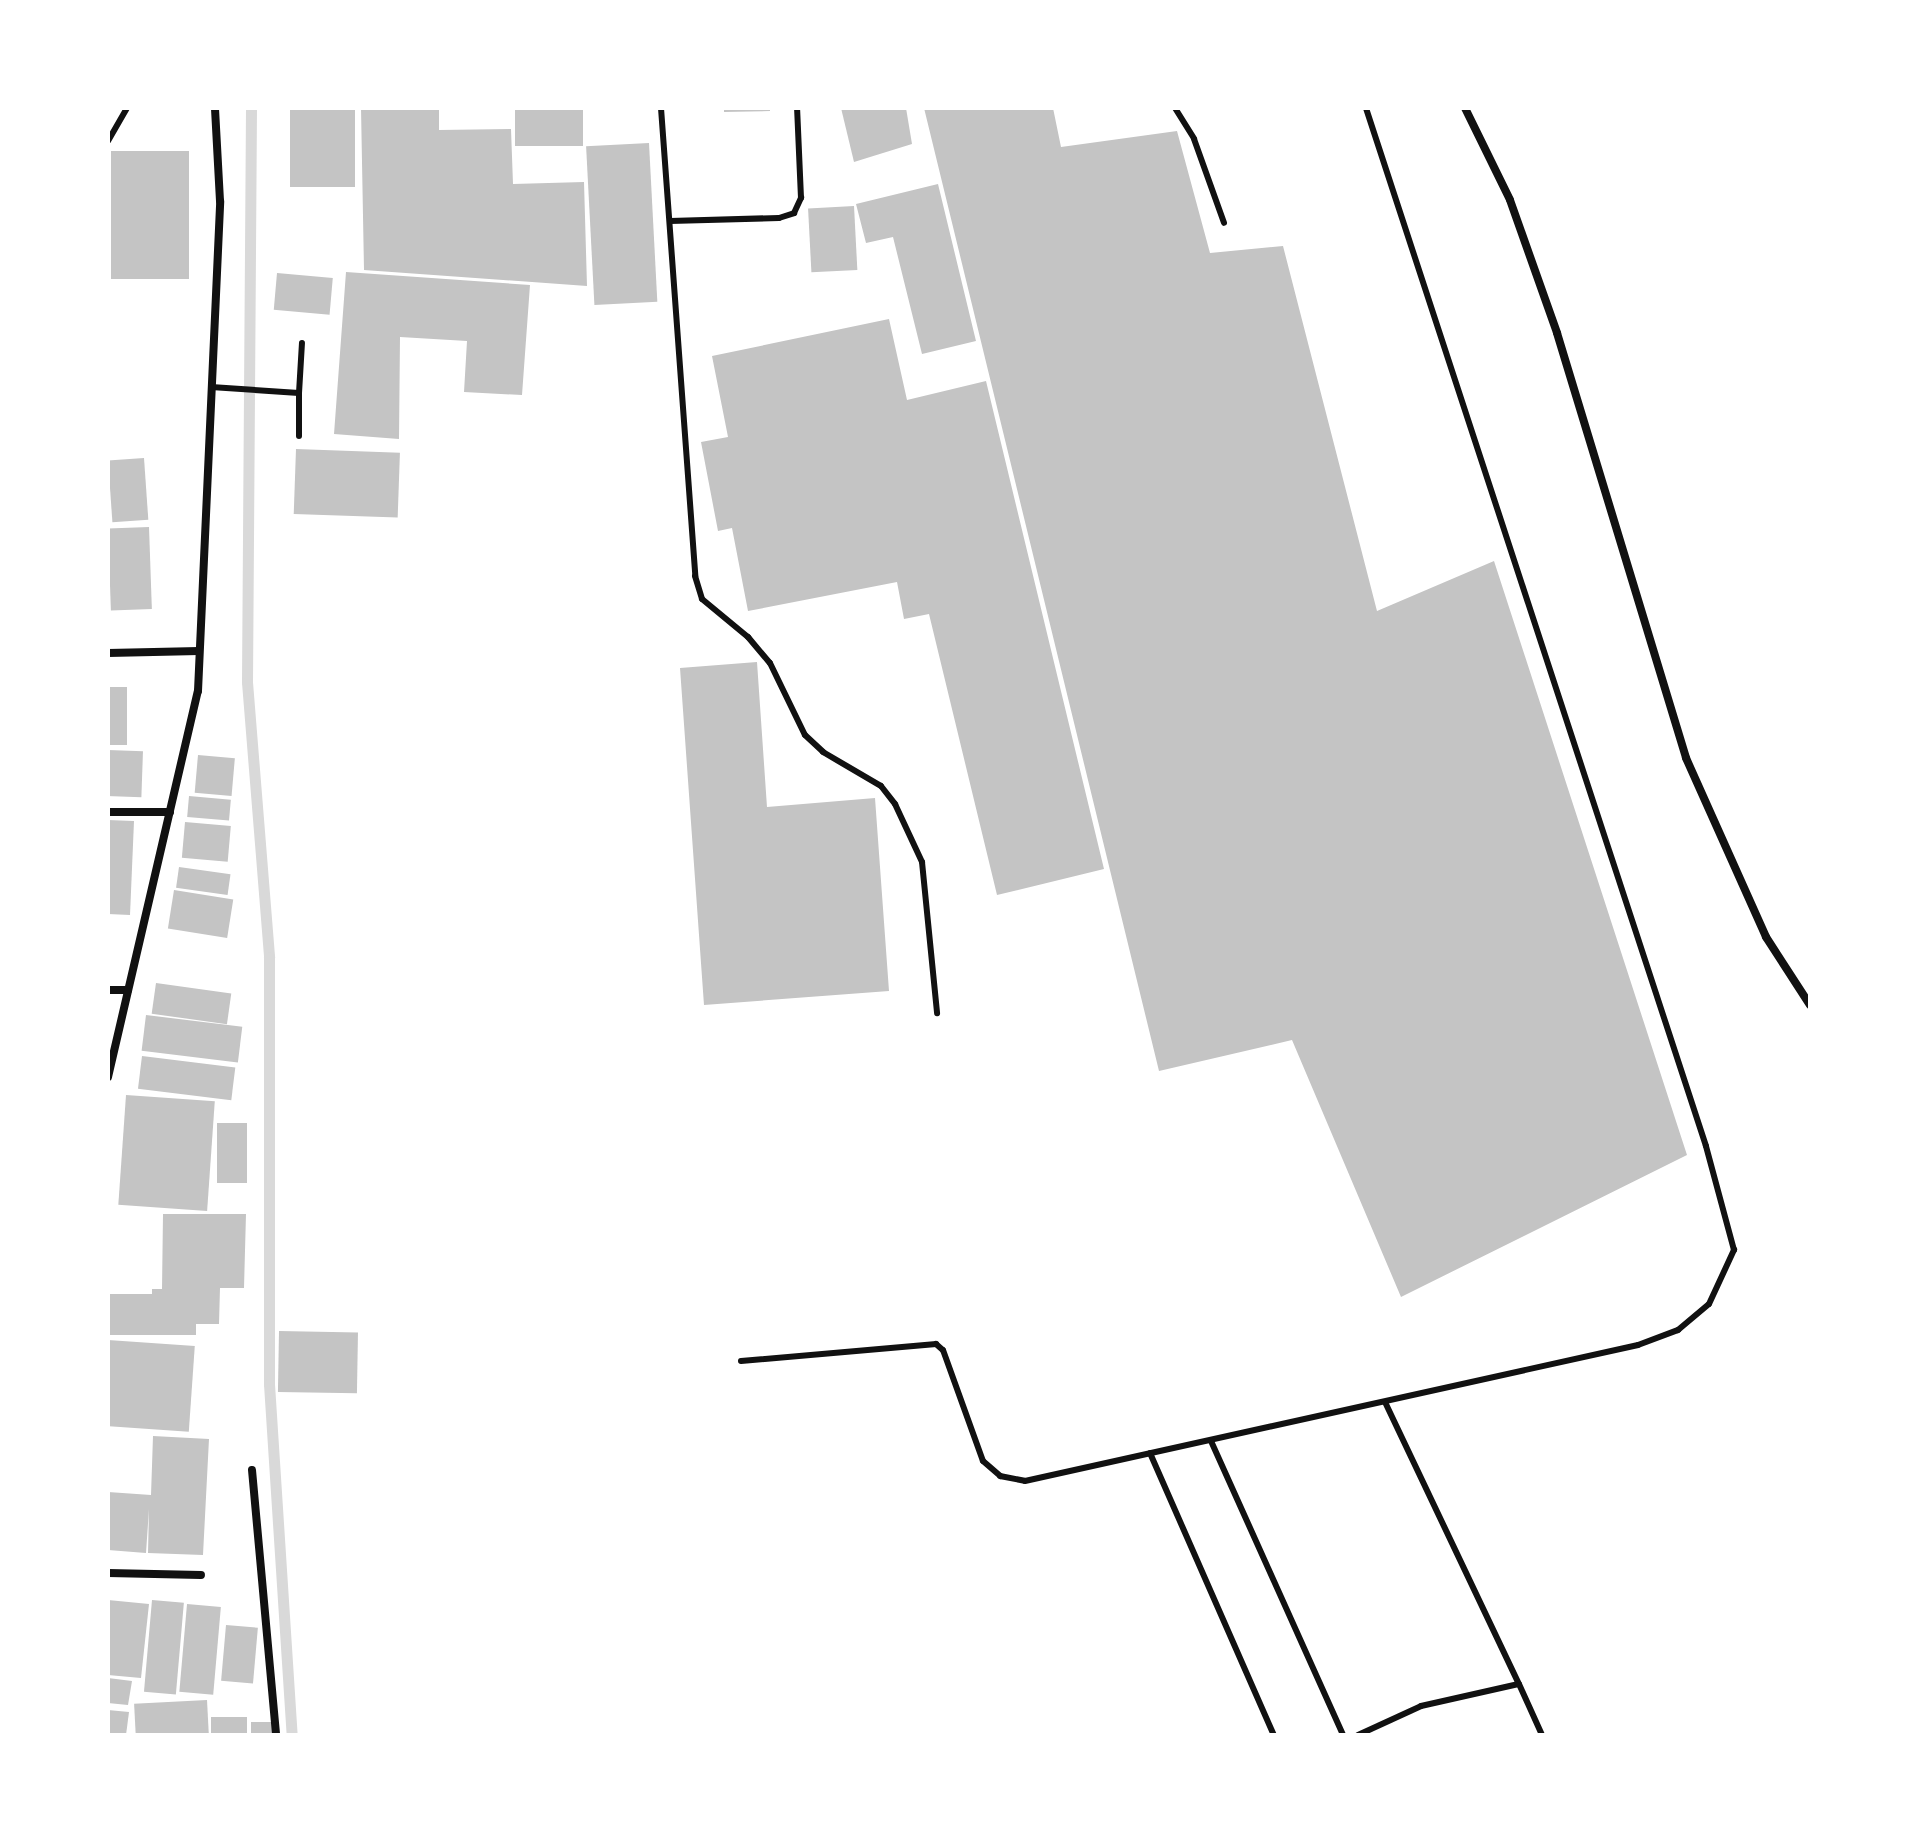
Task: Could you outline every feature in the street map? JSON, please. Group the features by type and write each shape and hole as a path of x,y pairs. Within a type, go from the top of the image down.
{"street":[{"path":"108,1077 198,691 220,201 215,108"},
{"path":"1465,108 1510,200 1557,333 1686,758 1766,937 1810,1005"},
{"path":"108,653 199,651"},
{"path":"108,812 170,812"},
{"path":"108,990 128,990"},
{"path":"252,1470 276,1735"},
{"path":"108,1573 201,1575"}],"lane":[{"path":"108,141 127,108"},
{"path":"661,108 695,576 702,599 748,637 770,663 805,735 823,752 881,786 895,804 922,862 937,1013"},
{"path":"670,221 779,218 794,213 801,198 797,108"},
{"path":"1175,108 1194,139 1224,223"},
{"path":"741,1361 928,1342 943,1350 983,1461 1000,1476 1025,1481 1638,1345 1678,1330 1709,1304 1734,1250 1706,1146 1366,108"},
{"path":"299,436 302,343"},
{"path":"211,387 299,393"},
{"path":"1385,1402 1542,1735"},
{"path":"1211,1441 1343,1735"},
{"path":"1150,1453 1274,1735"},
{"path":"1358,1735 1421,1706 1519,1684"}],"building":[{"path":"290,108 355,108 355,187 290,187"},
{"path":"361,108 439,108 439,130 511,129 513,184 584,182 587,286 364,270"},
{"path":"515,108 583,108 583,146 515,146"},
{"path":"724,108 770,108 770,111 724,112"},
{"path":"841,108 906,108 912,144 854,162"},
{"path":"924,108 1053,108 1061,147 1177,131 1210,253 1283,246 1377,611 1494,561 1687,1155 1401,1297 1292,1040 1159,1071"},
{"path":"649,143 657,302 594,305 586,146"},
{"path":"111,151 189,151 189,279 111,279"},
{"path":"938,184 976,341 922,354 893,237 866,243 856,204"},
{"path":"854,206 857,270 811,272 808,208"},
{"path":"346,272 530,285 522,395 464,392 467,341 400,337 399,439 334,434"},
{"path":"277,273 333,278 330,315 274,310"},
{"path":"889,319 907,400 986,381 1104,869 997,895 929,614 904,619 897,582 748,611 732,528 718,531 701,442 728,437 712,356"},
{"path":"296,449 400,453 398,518 294,514"},
{"path":"144,458 148,520 112,522 108,461"},
{"path":"149,527 152,609 111,610 108,528"},
{"path":"757,662 767,807 875,798 889,991 704,1005 680,668"},
{"path":"108,687 127,687 127,745 108,745"},
{"path":"108,750 143,751 141,797 108,796"},
{"path":"198,755 235,758 232,796 195,793"},
{"path":"189,796 231,800 229,821 187,817"},
{"path":"108,820 134,821 130,915 108,914"},
{"path":"185,822 231,826 228,862 182,858"},
{"path":"179,867 230,874 228,895 176,888"},
{"path":"174,890 233,899 227,938 168,929"},
{"path":"156,983 231,994 227,1024 152,1014"},
{"path":"146,1015 242,1027 238,1063 142,1051"},
{"path":"142,1056 235,1067 231,1100 138,1089"},
{"path":"126,1095 215,1101 207,1211 118,1205"},
{"path":"217,1123 247,1123 247,1183 217,1183"},
{"path":"163,1214 246,1214 244,1288 220,1288 219,1324 196,1324 196,1335 108,1335 108,1294 152,1294 152,1289 162,1289"},
{"path":"279,1331 358,1332 357,1393 278,1392"},
{"path":"108,1340 195,1346 189,1432 108,1426"},
{"path":"153,1436 209,1439 203,1555 148,1553 149,1509 146,1553 108,1550 108,1492 151,1495"},
{"path":"108,1600 149,1604 141,1678 108,1675"},
{"path":"152,1600 184,1603 176,1694 144,1692"},
{"path":"187,1604 221,1607 213,1695 179,1692"},
{"path":"226,1625 258,1628 253,1684 221,1681"},
{"path":"108,1678 132,1681 128,1705 108,1703"},
{"path":"207,1700 209,1735 136,1735 134,1704"},
{"path":"108,1710 129,1712 126,1735 108,1733"},
{"path":"211,1717 247,1717 247,1735 211,1735"},
{"path":"251,1722 273,1722 273,1735 251,1735"}],"waterway":[{"path":"251,108 247,682 269,957 269,1384 292,1735"}]}
